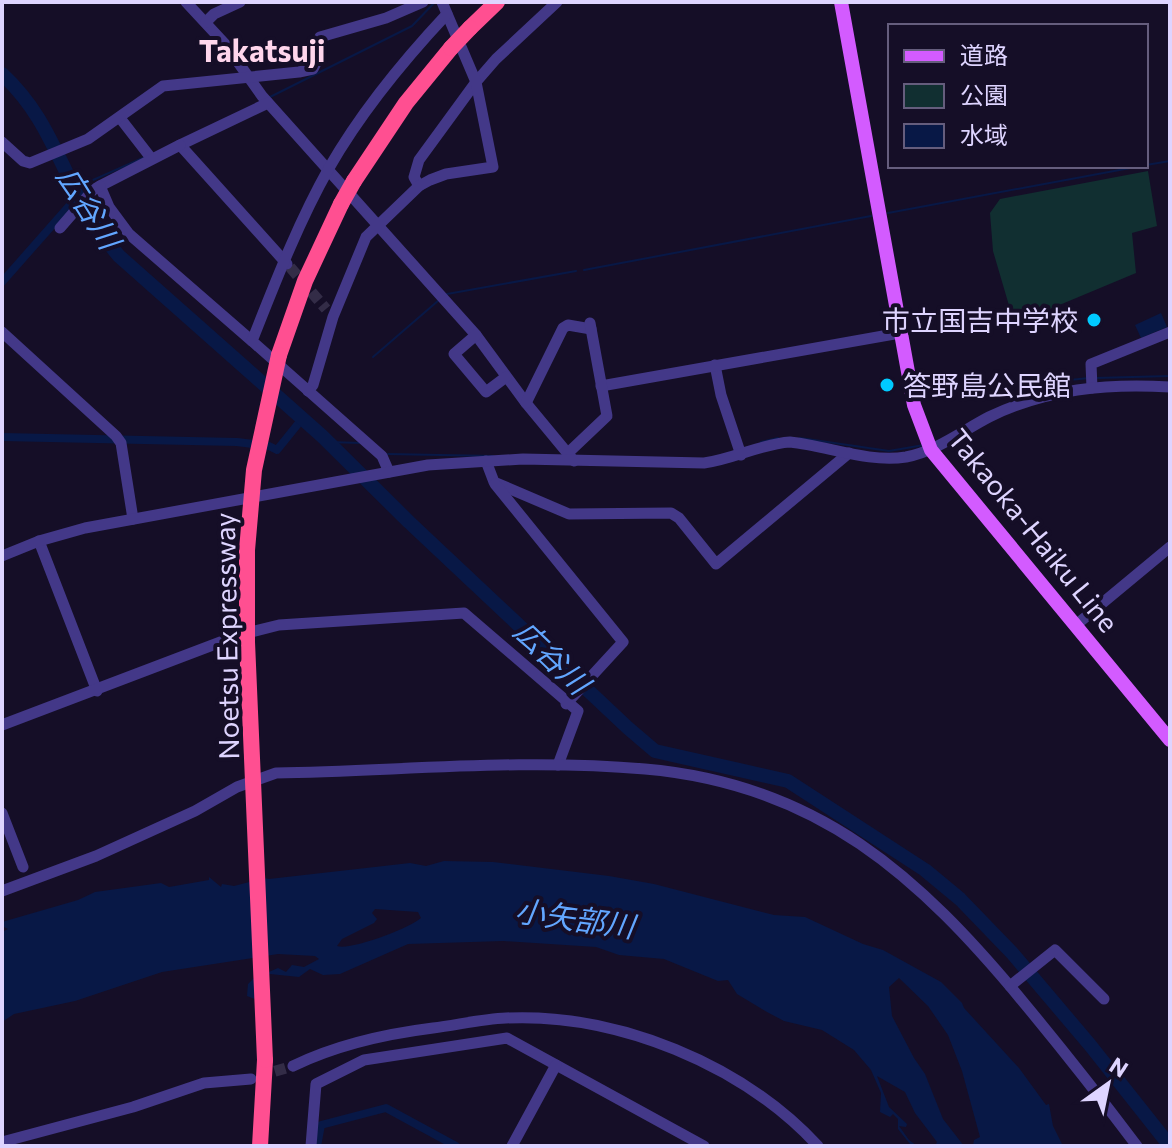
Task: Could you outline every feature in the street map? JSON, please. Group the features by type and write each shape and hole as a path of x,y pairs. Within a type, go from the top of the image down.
{"highway":[{"name":"Noetsu Expressway","path":"260,1146 265,1060 247,642 247,550 254,470 268,393 305,281 354,181 397,115 451,48 497,2"}],"main road":[{"name":"Takaoka-Haiku Line","path":"841,2 914,405 931,450 1170,740"}],"street":[{"path":"186,2 225,44 246,78 265,100 476,335 571,457"},
{"path":"206,22 214,14 240,2"},
{"path":"2,142 23,161 30,163 88,139 163,86 313,69 318,59 320,37 386,18 423,2"},
{"path":"419,186 414,177 419,160 476,82 557,2"},
{"path":"308,391 313,385 329,313 366,237 419,186 446,174 493,167 476,82 444,5"},
{"path":"252,341 328,170 353,129 444,5"},
{"path":"60,228 85,198 149,155 180,145 265,100"},
{"path":"120,118 149,155"},
{"path":"180,145 287,264"},
{"path":"100,186 109,207 129,234 382,456 385,473"},
{"path":"526,403 563,328 568,325 590,326 607,416 571,457"},
{"path":"2,332 121,443 133,519"},
{"path":"1092,388 1091,364 1170,332"},
{"path":"601,386 900,333"},
{"path":"476,335 454,354 486,392 506,377"},
{"path":"715,365 721,395 740,451"},
{"path":"2,556 85,528 428,465 571,457 704,463 740,451 790,442 883,458 905,457 931,450 1013,406 1044,396 1092,388 1170,387"},
{"path":"494,482 569,514 671,513 679,518 716,564 849,453"},
{"path":"486,461 494,482 623,642 566,704"},
{"path":"39,541 97,691"},
{"path":"1076,625 1170,547"},
{"path":"2,725 239,635 279,625 464,613 566,704 578,711 558,765"},
{"path":"2,891 96,856 195,811 237,787 276,773 558,765 646,769 703,777 794,805 875,852 911,881 946,913 1010,986 1137,1146"},
{"path":"2,813 23,867"},
{"path":"1010,986 1055,950 1104,999"},
{"path":"293,1066 322,1052 407,1032 506,1018 580,1024 664,1044 711,1066 767,1101 818,1146"},
{"path":"311,1146 316,1084 364,1060 507,1038 704,1146"},
{"path":"512,1146 556,1065"},
{"path":"2,1142 133,1107 204,1083 251,1079"}],"green space":[{"path":"1148,171 1157,226 1132,233 1136,273 1045,311 1013,319 993,251 990,213 1000,199"}],"water":[{"path":"1161,313 1167,327 1141,338 1135,325"},
{"name":"小矢部川","path":"444,861 493,862 654,884 774,915 805,917 883,950 941,982 962,1003 1019,1068 1046,1105 1049,1104 1053,1126 1063,1146 973,1146 974,1140 980,1137 962,1071 948,1035 928,1006 899,978 889,987 892,1016 925,1074 943,1119 964,1146 935,1146 937,1142 915,1113 905,1092 877,1076 889,1107 907,1124 906,1127 899,1126 917,1146 910,1144 898,1129 898,1119 893,1114 890,1117 880,1112 881,1093 871,1070 854,1050 822,1030 784,1021 767,1012 737,994 728,980 718,981 664,959 619,955 596,947 503,941 408,944 340,974 323,975 310,969 299,977 270,974 254,983 257,1000 247,996 248,984 253,979 278,968 286,972 292,965 304,967 319,959 315,956 278,954 162,972 75,1001 14,1014 2,1022 2,932 8,929 2,926 2,922 95,892 161,883 169,887 209,880 209,877 221,887 222,884 234,886 264,878 410,863 426,866","holes":["375,909 418,912 421,918 393,933 354,945 337,946 342,939 374,923 377,919 372,913"]}],"waterway":[{"path":"270,97 412,26 435,2"},
{"name":"広谷川","path":"2,74 37,116 86,211 119,256 322,436 628,728 655,751 788,781 925,870 960,899 1013,954 1170,1146"},
{"path":"78,196 93,180 145,157"},
{"path":"1148,165 1170,161"},
{"path":"888,213 1130,168"},
{"path":"2,282 78,196"},
{"path":"584,270 871,216"},
{"path":"447,294 576,271"},
{"path":"373,357 439,300"},
{"path":"1095,378 1170,376"},
{"path":"1015,400 1060,381 1089,378"},
{"path":"2,437 237,442 277,450 302,419"},
{"path":"761,442 778,438"},
{"path":"800,438 889,451 924,445"},
{"path":"328,442 361,443"},
{"path":"388,454 493,456"},
{"path":"317,1146 321,1125 386,1108 456,1146"}],"tunnel":[{"path":"290,267 326,309"},
{"path":"259,1076 293,1066"}],"place":[{"name":"市立国吉中学校","path":"1094,320"},
{"name":"答野島公民館","path":"887,385"}],"district":[{"name":"Takatsuji","path":"262,49"}]}
